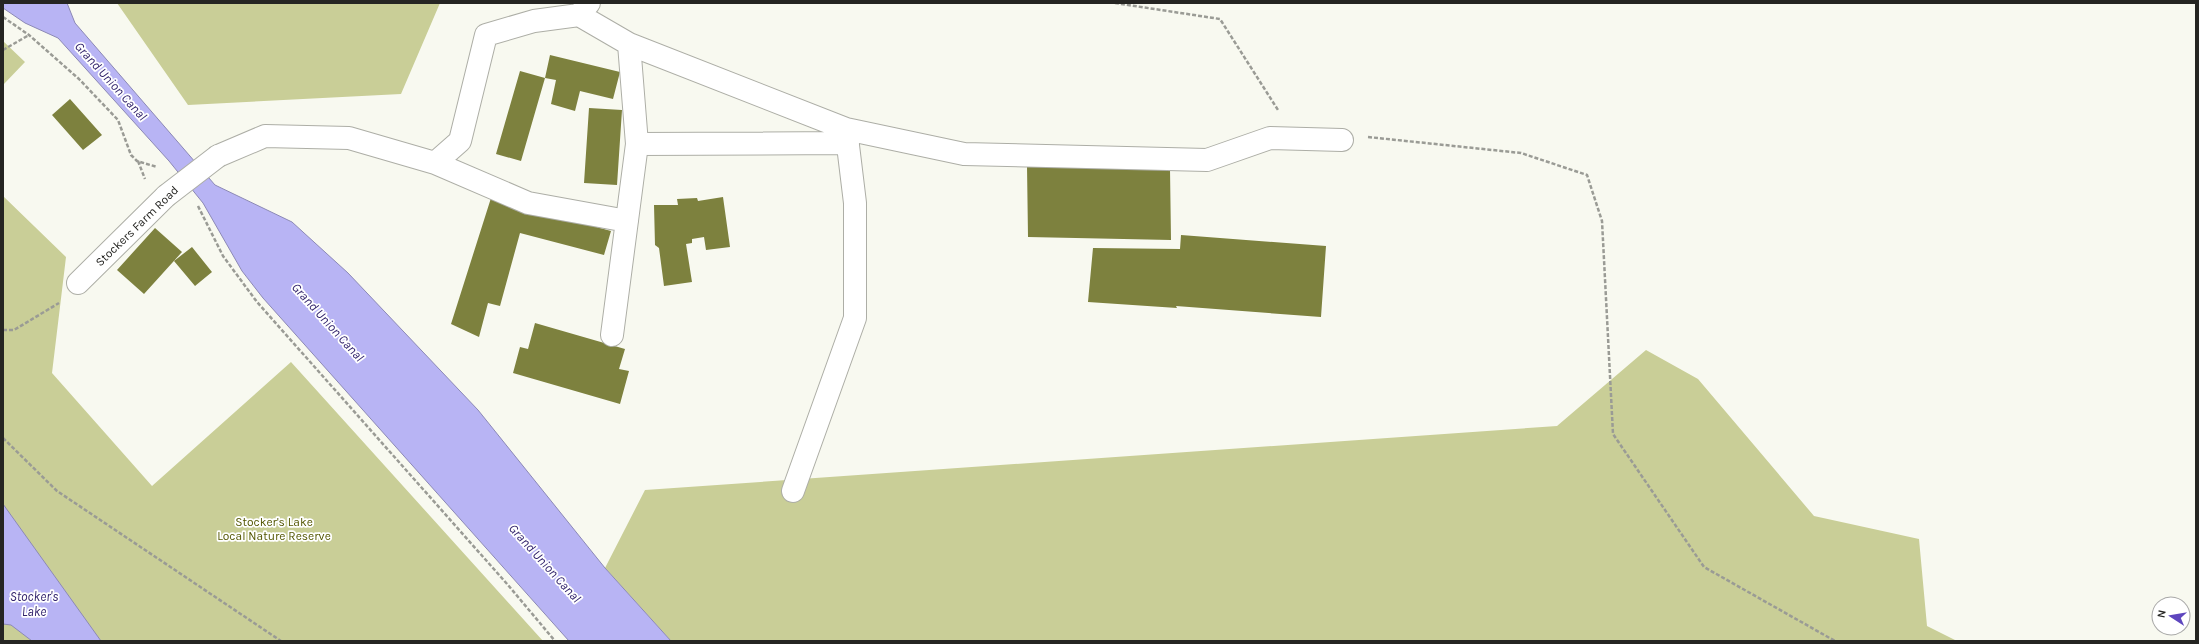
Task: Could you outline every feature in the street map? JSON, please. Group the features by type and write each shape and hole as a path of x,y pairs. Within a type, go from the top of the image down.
{"street":[{"path":"435,163 460,141 486,35 534,21 584,9 629,44 847,136"},
{"path":"612,335 637,144 629,44"},
{"name":"Stockers Farm Road","path":"78,283 166,196 218,156 265,136 349,138 435,163 492,189 528,203 627,221"},
{"path":"793,491 855,318 855,203 847,136"},
{"path":"637,144 847,136 964,154 1207,160 1270,138 1342,140"}],"path":[{"path":"1115,3 1220,19 1281,116"},
{"path":"3,17 29,35 79,79 118,120 126,144 134,158 147,165 160,168"},
{"path":"3,50 29,35"},
{"path":"1366,136 1521,153 1587,174 1602,221 1613,434 1704,567 1835,641"},
{"path":"195,200 222,256 257,302 508,585 555,641"},
{"path":"3,330 14,330 62,301 78,283"},
{"path":"3,438 57,491 281,641"}],"green space":[{"path":"117,3 440,3 401,94 188,105"},
{"path":"3,41 25,62 3,85"},
{"name":"Stocker's Lake Local Nature Reserve","path":"3,196 66,257 52,373 152,486 291,362 543,641 3,641"},
{"path":"1646,350 1698,379 1814,516 1919,539 1927,626 1957,641 671,641 605,568 645,490 1557,426"}],"water":[{"name":"Grand Union Canal","path":"3,3 67,3 75,23 215,185 292,222 348,273 478,410 605,568 671,641 569,641 263,298 242,271 203,203 169,161 58,38 25,23 3,8"},
{"name":"Stocker's Lake","path":"3,504 101,641 32,641 11,625 3,624"}],"building":[{"path":"550,55 620,72 613,99 580,91 575,111 551,104 556,80 545,78"},
{"path":"520,71 545,78 521,161 496,154"},
{"path":"70,99 102,135 83,150 52,115"},
{"path":"589,108 622,110 617,185 584,183"},
{"path":"1027,166 1170,169 1171,240 1028,237"},
{"path":"723,197 730,247 706,250 704,237 692,239 692,243 686,244 692,282 664,286 659,248 655,245 654,205 678,205 677,199 697,198 698,201"},
{"path":"491,198 611,231 604,255 520,233 500,306 488,303 479,337 451,324"},
{"path":"155,228 182,252 144,294 117,270"},
{"path":"1181,235 1326,246 1321,317 1176,306 1177,308 1088,302 1093,248 1180,249"},
{"path":"192,247 212,272 195,286 174,261"},
{"path":"535,323 625,349 619,369 629,371 620,404 513,373 520,347 528,349"}]}
